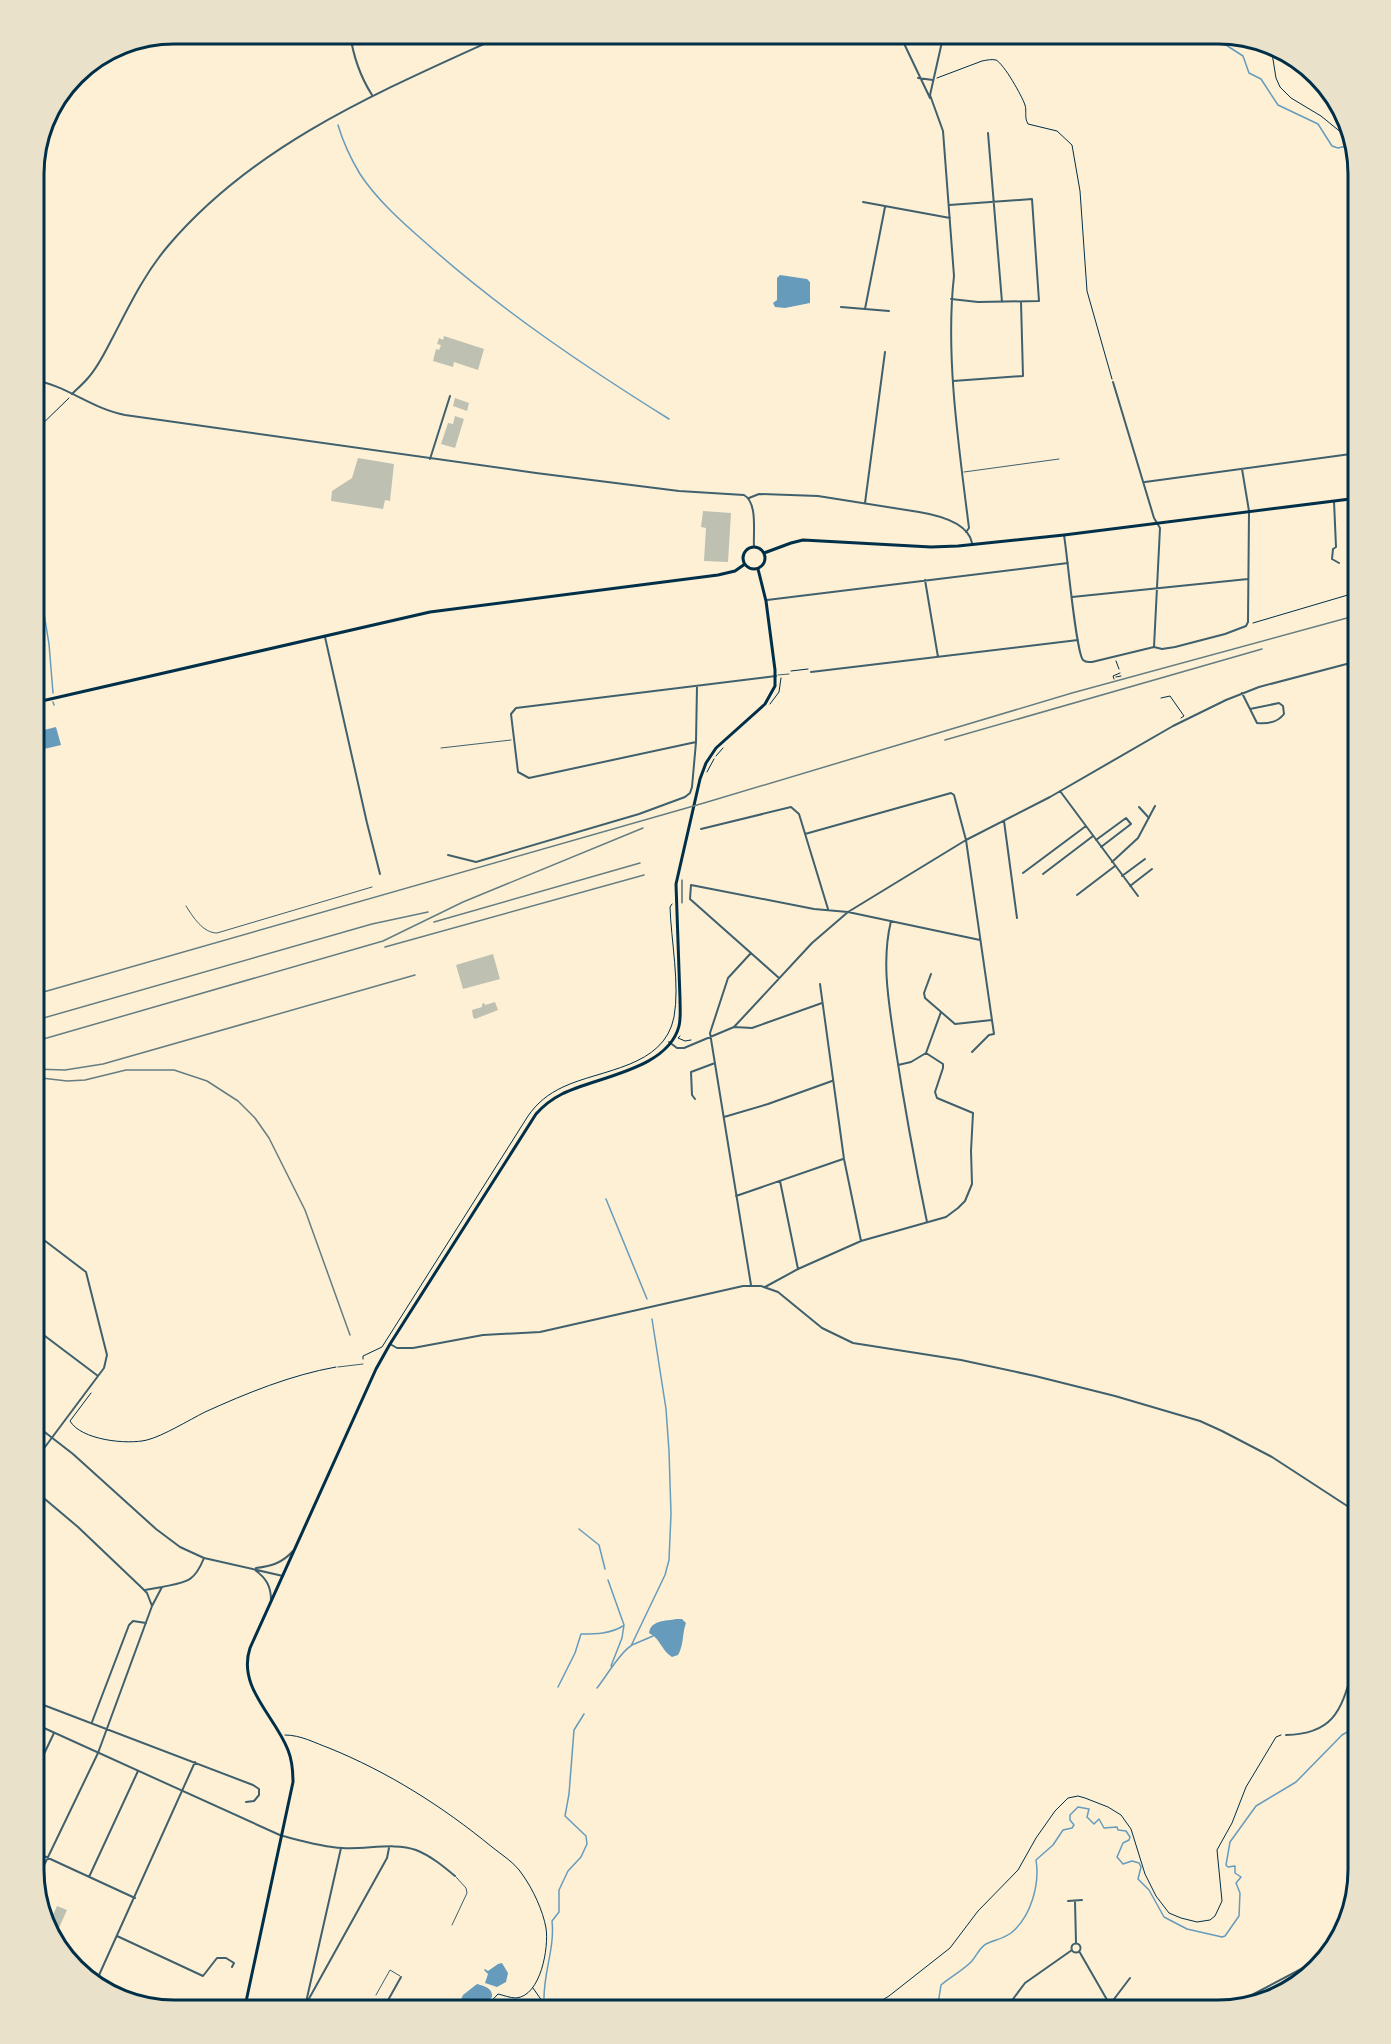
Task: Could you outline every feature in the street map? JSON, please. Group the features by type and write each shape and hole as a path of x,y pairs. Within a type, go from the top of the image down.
{"main road":[{"path":"764,553 803,540 931,547 972,545 1348,499"},
{"path":"754,547 761,549 764,553 764,563 758,568 752,569 745,564 744,553 748,549 754,547"},
{"path":"44,701 452,609 718,575 735,571 745,564"},
{"path":"246,2000 291,1800 293,1774 289,1752 257,1697 249,1677 247,1669 250,1648 390,1344 540,1109 563,1093 617,1075 654,1058 679,1027 676,884 698,786 706,763 717,748 768,700 775,686 776,675 766,601 758,568"}],"street":[{"path":"351,44 361,75 372,95"},
{"path":"72,394 89,378 101,360 146,274 168,245 241,176 323,121 372,95 484,44"},
{"path":"904,44 918,78 931,100 943,131 954,276 951,299 953,381 969,528 966,532"},
{"path":"931,100 933,80 942,44"},
{"path":"918,78 933,80"},
{"path":"988,133 1002,302"},
{"path":"949,205 1032,199 1039,300 1002,302 951,299"},
{"path":"863,202 950,218"},
{"path":"865,309 885,207"},
{"path":"953,381 1023,376 1020,302"},
{"path":"841,307 889,311"},
{"path":"865,503 885,352"},
{"path":"1113,382 1160,528 1154,647"},
{"path":"44,383 105,410 125,415 430,459 679,491 738,494 749,498 759,494 818,496 936,515 966,532 972,545"},
{"path":"430,459 450,396"},
{"path":"1145,482 1348,454"},
{"path":"1064,535 1078,640 1083,660 1088,662 1154,647 1162,649 1175,647 1225,634 1248,625 1249,511 1242,469"},
{"path":"749,498 752,508 754,547"},
{"path":"1334,501 1336,547 1333,549 1332,559 1339,563"},
{"path":"766,601 1068,563"},
{"path":"1072,597 1248,579"},
{"path":"925,580 938,657"},
{"path":"325,636 380,874"},
{"path":"811,672 1078,640"},
{"path":"669,1042 677,1048 684,1048 734,1027 812,943 848,912 966,840 1060,791 1173,726 1242,693 1348,664"},
{"path":"696,742 529,778 518,772 511,714 516,708 776,675"},
{"path":"448,855 476,862 639,814 685,797 690,793 692,787 697,686"},
{"path":"1242,693 1250,709 1257,723 1263,724 1281,718 1284,714 1283,706 1279,703 1250,709"},
{"path":"1060,791 1138,896"},
{"path":"805,834 951,793 954,795 966,840 994,1034 989,1035 972,1052"},
{"path":"1112,861 1135,843 1155,806"},
{"path":"701,829 791,807 799,814 828,909"},
{"path":"1139,807 1149,818"},
{"path":"1096,840 1126,818 1131,824 1101,847"},
{"path":"1004,821 1017,918"},
{"path":"1023,873 1086,826"},
{"path":"1043,874 1093,836"},
{"path":"1122,876 1145,859"},
{"path":"1077,895 1115,866"},
{"path":"1130,886 1152,869"},
{"path":"779,978 690,899 691,885 814,909 848,912 980,940"},
{"path":"891,921 886,940 891,1016 912,1153 927,1222"},
{"path":"751,953 728,978 710,1037 751,1286"},
{"path":"931,974 924,993 925,998 956,1024 992,1020"},
{"path":"820,984 844,1159 861,1241"},
{"path":"734,1027 752,1028 822,1002"},
{"path":"898,1065 911,1062 926,1053 941,1012"},
{"path":"765,1287 798,1269 861,1241 946,1217 968,1197 972,1184 973,1113 937,1098 935,1092 943,1064 926,1053"},
{"path":"695,1100 692,1095 691,1072 715,1063"},
{"path":"724,1117 832,1081"},
{"path":"735,1196 844,1159"},
{"path":"780,1181 798,1269"},
{"path":"44,1241 82,1268 88,1276 107,1355 106,1364 98,1376 44,1449"},
{"path":"390,1344 397,1348 413,1347 483,1335 540,1332 751,1286 765,1287 789,1299 827,1331 853,1343 961,1360 1035,1376 1200,1421 1272,1457 1348,1506"},
{"path":"44,1335 98,1376"},
{"path":"44,1432 94,1472 167,1538 184,1549 204,1558 283,1576"},
{"path":"44,1498 145,1590 152,1606"},
{"path":"253,1568 281,1562 293,1551 300,1539"},
{"path":"145,1590 189,1581 198,1571 204,1558"},
{"path":"253,1568 263,1576 269,1586 270,1603"},
{"path":"44,1866 98,1753 152,1606 162,1587"},
{"path":"92,1722 129,1624 133,1621 146,1623"},
{"path":"1286,1735 1310,1732 1328,1723 1334,1717 1348,1685"},
{"path":"44,1705 258,1788 259,1793 256,1800 246,1802"},
{"path":"44,1728 283,1836 312,1844 341,1848 416,1850 432,1858 455,1876"},
{"path":"44,1754 54,1733"},
{"path":"99,1977 195,1762"},
{"path":"89,1877 138,1771"},
{"path":"307,2000 341,1848"},
{"path":"308,2000 387,1858 389,1848"},
{"path":"44,1856 135,1898"},
{"path":"1068,1901 1082,1900"},
{"path":"1012,2000 1032,1977 1072,1950 1076,1943 1075,1901"},
{"path":"117,1936 203,1976 216,1958 226,1958 234,1963 232,1968"},
{"path":"1076,1943 1080,1946 1079,1951 1107,2000"},
{"path":"1072,1950 1079,1951"},
{"path":"1246,1997 1303,1968"},
{"path":"388,2000 401,1977"},
{"path":"1114,2000 1130,1978"}],"lane":[{"path":"962,472 1059,459"},
{"path":"776,675 789,674"},
{"path":"441,748 513,740"},
{"path":"186,906 203,927 209,932 217,933 372,886"},
{"path":"338,1367 363,1364"},
{"path":"452,1925 468,1893 455,1876"},
{"path":"376,1995 390,1970 401,1977"}],"path":[{"path":"1272,56 1280,87 1291,98 1321,116 1340,132"},
{"path":"933,80 982,61 989,59 997,61 1005,69 1024,103 1028,124 1057,131 1070,141 1080,191 1087,291 1113,382"},
{"path":"44,422 72,394"},
{"path":"1248,625 1348,595"},
{"path":"1115,656 1119,669"},
{"path":"789,674 789,672 810,669 811,672"},
{"path":"1120,673 1113,676 1114,678 1121,676"},
{"path":"770,705 779,692 781,675"},
{"path":"1161,698 1170,696 1184,716 1176,721"},
{"path":"708,772 715,758 726,745"},
{"path":"681,874 682,894"},
{"path":"683,883 691,885"},
{"path":"363,1364 363,1356 382,1347 536,1105 564,1086 628,1064 650,1053 661,1043 670,1029 675,1005 670,907"},
{"path":"676,1032 680,1035 678,1038 685,1041 691,1040 693,1045"},
{"path":"88,1389 91,1393 70,1421 72,1425 97,1437 116,1441 147,1440 248,1393 318,1370 338,1367"},
{"path":"882,2000 950,1948 978,1911 1018,1870 1036,1838 1055,1811 1068,1798 1078,1796 1085,1798 1121,1815 1131,1829 1145,1874 1156,1896 1169,1913 1197,1922 1210,1920 1215,1916 1222,1901 1217,1850 1232,1823 1246,1787 1270,1746 1276,1737 1286,1735"},
{"path":"280,1736 299,1737 377,1769 444,1809 518,1869 533,1894 546,1928 543,1961 540,1974 526,1994 517,1998 498,1994 493,2000"},
{"path":"533,1987 542,2000"}],"water":[{"path":"780,275 807,279 810,282 810,303 785,308 775,307 773,303 777,300 777,278"},
{"path":"56,727 61,745 44,749 44,730"},
{"path":"682,1619 686,1623 680,1651 678,1655 672,1657 649,1633 656,1623"},
{"path":"502,1963 508,1973 506,1982 497,1987 485,1983 488,1974 484,1970 488,1971"},
{"path":"477,1984 490,1989 492,1997 489,2000 461,2000 463,1995"}],"building":[{"path":"444,336 484,349 478,370 454,362 453,367 433,361 436,349 439,350 441,345 437,344 439,338 443,340"},
{"path":"455,398 469,403 467,411 453,406"},
{"path":"455,416 464,419 455,448 441,444 448,423 453,424"},
{"path":"358,458 394,464 390,501 385,500 383,509 331,501 332,491 352,478"},
{"path":"703,511 731,513 728,562 704,561 706,528 701,527"},
{"path":"493,954 500,979 463,989 456,965"},
{"path":"495,1002 498,1010 475,1019 473,1017 472,1010 482,1007 484,1003 485,1005"},
{"path":"57,1906 67,1910 58,1930 52,1917"}],"waterway":[{"path":"1222,44 1243,56 1249,73 1261,79 1278,105 1318,124 1332,146 1344,146"},
{"path":"338,125 350,156 374,193 454,268 575,358 669,419"},
{"path":"44,614 53,693"},
{"path":"606,1199 647,1299"},
{"path":"597,1688 618,1659 631,1646 665,1575 669,1560 671,1514 669,1451 666,1409 652,1319"},
{"path":"579,1529 599,1545 605,1569"},
{"path":"608,1580 624,1625 622,1638 611,1666"},
{"path":"558,1687 575,1653 581,1634 608,1632 623,1626"},
{"path":"632,1645 653,1636"},
{"path":"544,1998 553,1931 552,1921 559,1912 559,1890 568,1871 581,1857 587,1844 586,1836 565,1816 574,1730 584,1714"},
{"path":"939,2000 941,1985 973,1960 984,1946 1011,1933 1024,1918 1035,1889 1036,1860 1053,1845 1063,1830 1072,1828 1074,1825 1070,1820 1070,1815 1078,1807 1089,1809 1087,1817 1094,1824 1099,1819 1104,1828 1117,1827 1118,1830 1126,1831 1130,1837 1129,1840 1123,1843 1117,1857 1123,1864 1132,1861 1139,1863 1141,1867 1138,1879 1149,1890 1164,1917 1187,1929 1225,1936 1239,1916 1240,1893 1236,1883 1241,1877 1235,1873 1235,1866 1226,1865 1230,1842 1256,1806 1296,1782 1348,1732"}],"railway":[{"path":"44,992 704,803 1072,693 1348,618"},
{"path":"945,740 1262,649"},
{"path":"44,1039 383,941 463,902 643,828"},
{"path":"434,922 640,863"},
{"path":"385,947 644,875"},
{"path":"44,1018 372,924 428,912"},
{"path":"44,1069 65,1070 103,1064 415,975"},
{"path":"44,1078 85,1080 126,1070 174,1070 207,1081 238,1101 255,1118 269,1138 305,1210 350,1335"}]}
